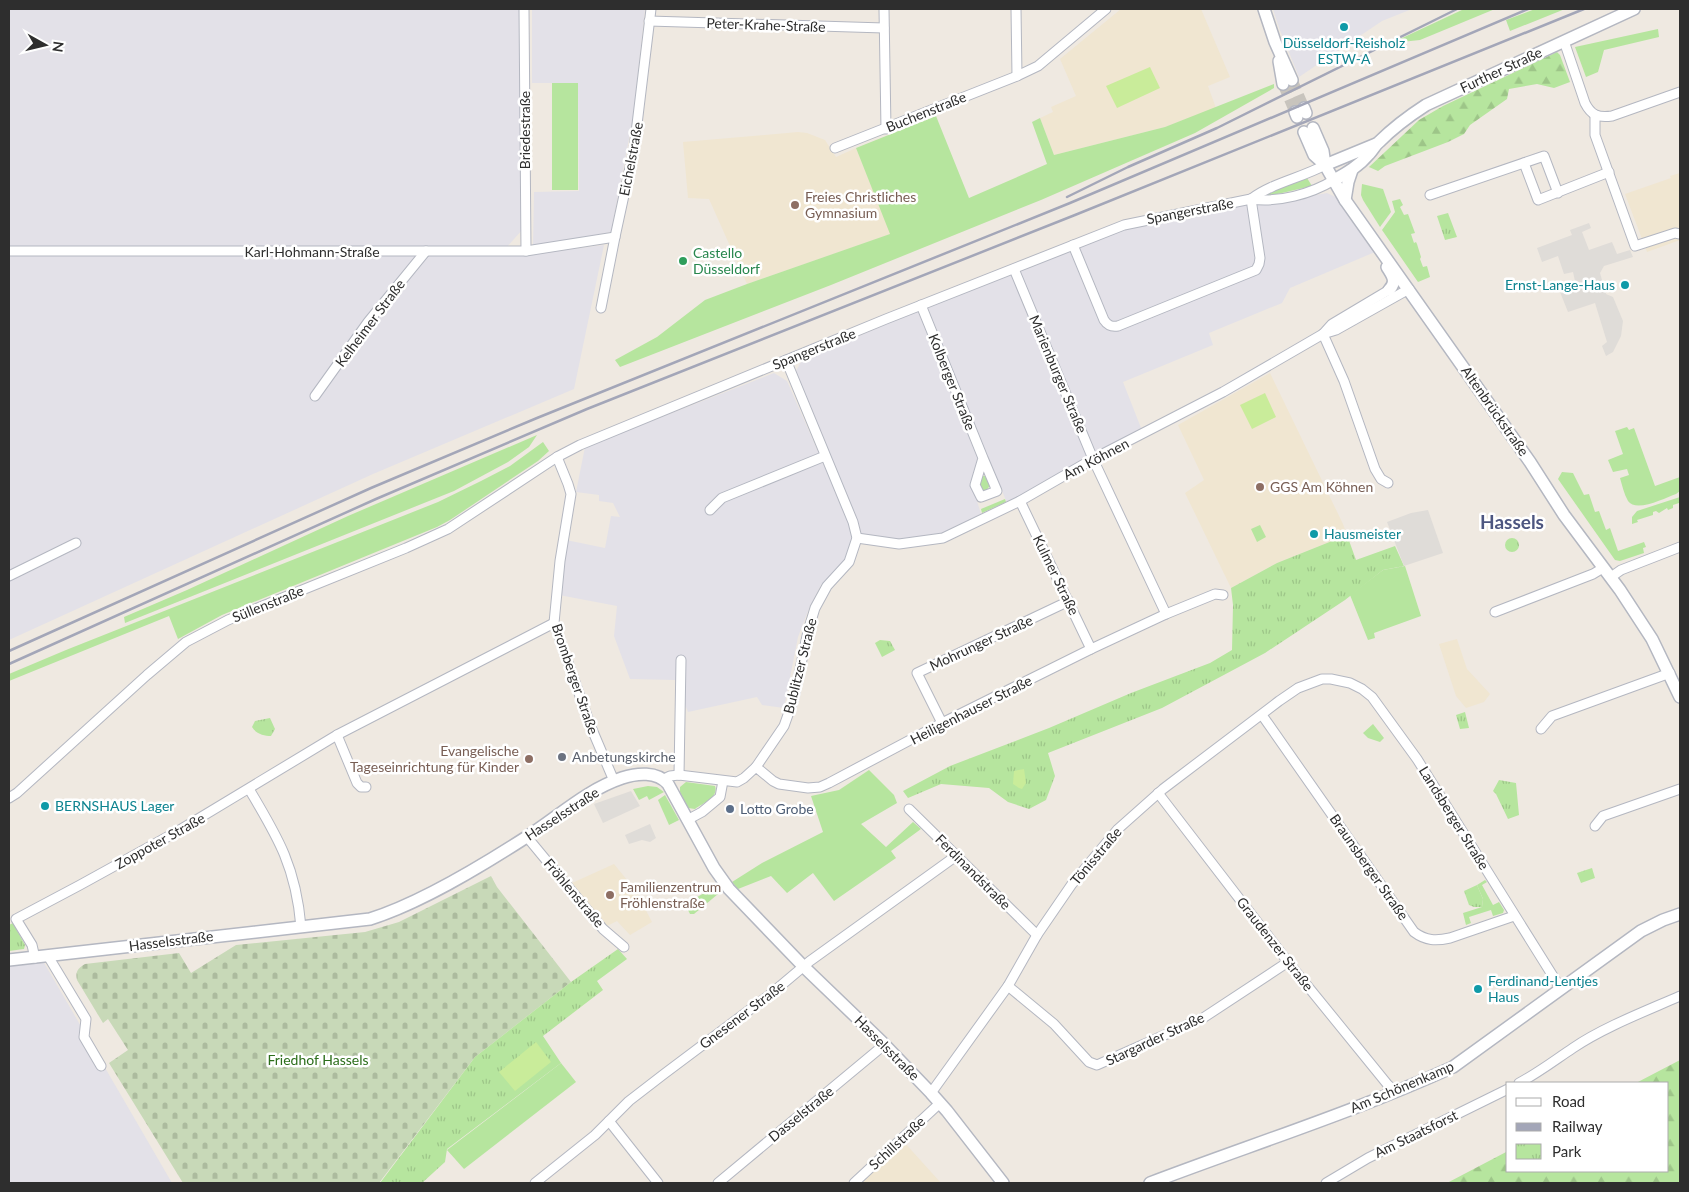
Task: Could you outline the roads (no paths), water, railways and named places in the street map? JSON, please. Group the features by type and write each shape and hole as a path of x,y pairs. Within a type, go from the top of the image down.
{"street":[{"name":"Briedestraße","path":"524,9 526,252"},
{"name":"Eichelstraße","path":"601,308 614,237 634,149 651,9"},
{"path":"884,9 886,129"},
{"path":"1016,9 1017,76"},
{"name":"Buchenstraße","path":"835,148 1038,66 1106,9"},
{"path":"1264,9 1288,82"},
{"name":"Further Straße","path":"1325,165 1376,144 1426,105 1634,9"},
{"name":"Peter-Krahe-Straße","path":"649,22 884,28"},
{"path":"1564,41 1585,102 1590,112 1595,115 1601,117 1612,116 1680,92"},
{"path":"1595,115 1595,135 1635,246 1675,233 1680,234"},
{"name":"Altenbrückstraße","path":"1308,130 1323,151 1325,165 1345,200 1386,255 1652,639 1670,672 1680,697"},
{"name":"Further Straße","path":"1334,180 1352,170 1370,154 1376,144"},
{"path":"1430,195 1544,156 1558,193"},
{"path":"1524,163 1538,200 1609,172"},
{"name":"Spangerstraße","path":"1251,200 1269,189 1308,174 1325,165"},
{"path":"1345,200 1352,170"},
{"name":"Spangerstraße","path":"557,457 580,445 921,305 1132,223 1251,200 1268,200 1294,196 1319,188 1334,180"},
{"name":"Spangerstraße","path":"1073,245 1104,320 1111,326 1118,326 1256,270 1260,258 1251,200"},
{"name":"Karl-Hohmann-Straße","path":"9,251 526,252 614,237"},
{"name":"Kelheimer Straße","path":"315,396 368,322 426,251"},
{"name":"Altenbrückstraße","path":"1386,255 1387,266 1394,278 1393,286 1389,290"},
{"name":"Marienburger Straße","path":"1014,269 1093,459 1166,614"},
{"name":"Am Köhnen","path":"857,538 899,544 943,538 1020,501 1093,459 1223,392 1323,334 1336,330 1409,289"},
{"name":"Am Köhnen","path":"1323,334 1332,324 1389,290"},
{"name":"Kolberger Straße","path":"921,305 984,458"},
{"path":"1323,334 1344,381 1375,469 1380,479 1388,483"},
{"path":"786,360 853,522 857,538"},
{"path":"710,510 722,498 825,456"},
{"name":"Bromberger Straße","path":"557,457 571,494 560,561 554,623 591,727 614,781"},
{"name":"Süllenstraße","path":"9,798 17,793 186,642 228,620 406,548 448,529 557,457"},
{"name":"Kulmer Straße","path":"1020,501 1091,649"},
{"name":"Bublitzer Straße","path":"756,767 784,726 794,698 808,630 816,608 827,586 849,562 857,538"},
{"path":"9,576 76,543"},
{"path":"1495,612 1593,574 1621,570 1680,547"},
{"name":"Heiligenhauser Straße","path":"756,767 779,784 799,787 820,787 841,778 942,723 1091,649 1166,614 1215,594 1223,594"},
{"name":"Mohrunger Straße","path":"942,723 917,673 1069,601"},
{"name":"Zoppoter Straße","path":"35,958 32,945 16,919 88,881 249,790 338,735 554,623"},
{"path":"679,775 681,660"},
{"path":"1541,729 1552,716 1670,672"},
{"name":"Tönisstraße","path":"931,1093 1008,986 1037,935 1080,872 1118,829 1158,793 1298,688 1322,679"},
{"name":"Landsberger Straße","path":"1322,679 1350,683 1362,689 1372,698 1417,759 1561,989"},
{"name":"Braunsberger Straße","path":"1262,715 1414,932 1421,938 1430,940 1450,938 1514,916"},
{"path":"338,735 358,784 361,787 366,787"},
{"path":"664,779 679,775 723,781 741,781 756,767"},
{"name":"Hasselsstraße","path":"9,960 370,919 388,914 456,879 526,837 568,806 614,781 631,776 654,775 664,779 724,884 804,967 931,1093 1003,1183"},
{"path":"687,820 702,812 720,797 723,781"},
{"path":"1595,826 1603,816 1680,789"},
{"path":"249,790 270,824 290,867 296,889 301,927"},
{"name":"Graudenzer Straße","path":"1158,793 1288,962 1388,1085 1396,1091"},
{"name":"Ferdinandstraße","path":"909,809 1037,935"},
{"name":"Fröhlenstraße","path":"526,837 603,929 624,946"},
{"name":"Gnesener Straße","path":"535,1183 595,1135 629,1101 804,967 956,856"},
{"name":"Am Schönenkamp","path":"1151,1183 1396,1091 1452,1067 1641,931 1680,914"},
{"path":"48,956 86,1019 84,1038 101,1066"},
{"name":"Stargarder Straße","path":"1008,986 1054,1024 1089,1062 1097,1065 1204,1018 1288,962"},
{"path":"1521,1082 1605,1030 1680,996"},
{"name":"Dasselstraße","path":"718,1183 884,1045"},
{"name":"Am Staatsforst","path":"1326,1183 1368,1158 1506,1090"},
{"name":"Schillstraße","path":"854,1183 940,1103"},
{"path":"609,1121 658,1183"}],"tunnel":[{"path":"1292,80 1304,108"},
{"path":"1283,84 1295,112"}],"railway":[{"path":"1067,197 1128,167 1217,128 1457,9"},
{"path":"9,651 371,488 537,418 1070,203 1528,9"},
{"path":"9,664 376,499 587,409 1075,215 1584,9"}],"place":[{"name":"Düsseldorf-Reisholz ESTW-A","path":"1344,27"},
{"name":"Freies Christliches Gymnasium","path":"795,205"},
{"name":"Castello Düsseldorf","path":"683,261"},
{"name":"Ernst-Lange-Haus","path":"1625,285"},
{"name":"GGS Am Köhnen","path":"1260,487"},
{"name":"Hausmeister","path":"1314,534"},
{"name":"Anbetungskirche","path":"562,757"},
{"name":"Evangelische Tageseinrichtung für Kinder","path":"529,759"},
{"name":"BERNSHAUS Lager","path":"45,806"},
{"name":"Lotto Grobe","path":"730,809"},
{"name":"Familienzentrum Fröhlenstraße","path":"610,895"},
{"name":"Ferdinand-Lentjes Haus","path":"1478,989"}],"district":[{"name":"Hassels","path":"1512,522"}],"park label":[{"name":"Friedhof Hassels","path":"318,1060"}]}
